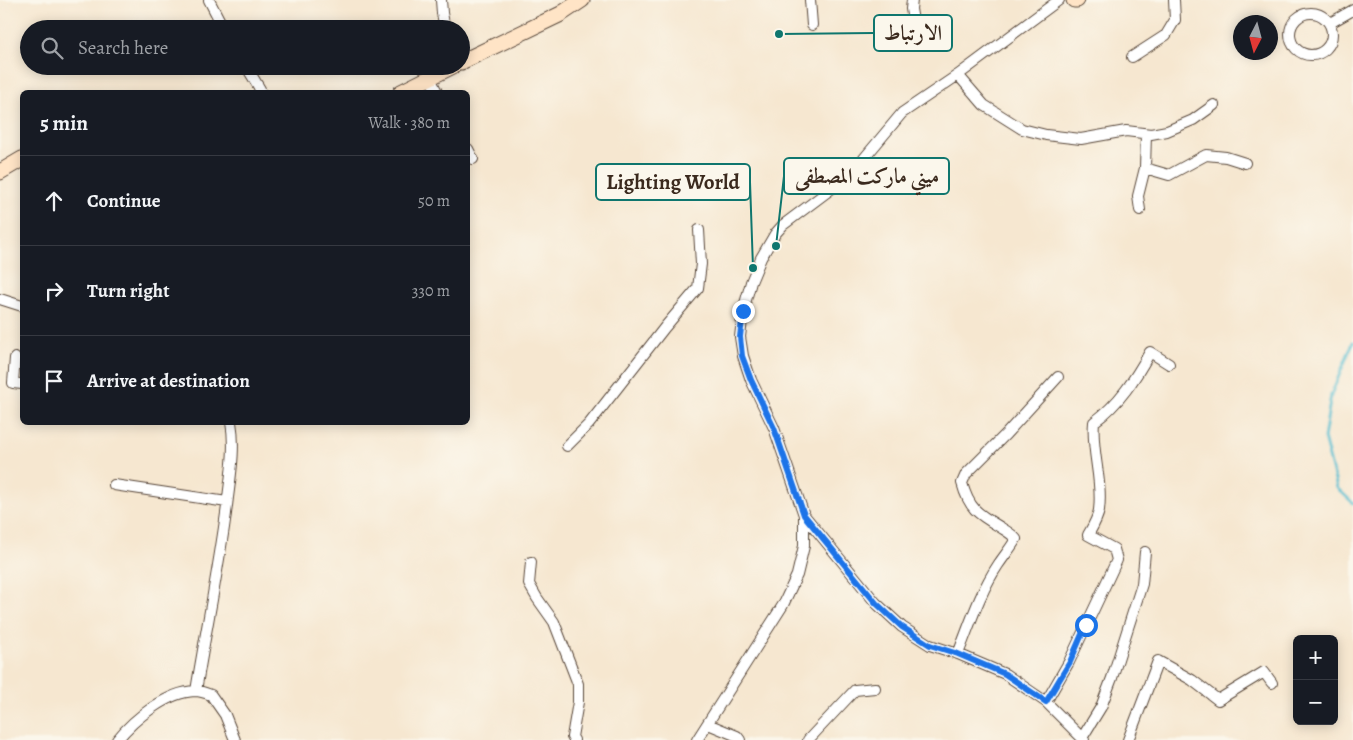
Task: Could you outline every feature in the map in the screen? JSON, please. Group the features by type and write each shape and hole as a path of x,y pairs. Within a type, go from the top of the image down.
{"main road":[{"path":"470,55 561,14 582,0"},
{"path":"405,90 436,75"},
{"path":"0,172 20,160"}],"street":[{"path":"209,0 219,20"},
{"path":"441,0 444,20"},
{"path":"810,0 812,25"},
{"path":"912,0 911,9 915,32"},
{"path":"697,740 783,605 797,575 804,546 804,515 774,428 751,380 742,356 740,337 743,311 750,282 761,258 782,225 851,174 902,113 958,75 1059,0"},
{"path":"1132,57 1166,35 1175,20 1174,0"},
{"path":"1330,23 1353,10"},
{"path":"1317,13 1330,23 1332,40 1322,53 1305,55 1292,44 1290,28 1300,15 1317,13"},
{"path":"248,75 259,90"},
{"path":"251,75 259,90"},
{"path":"958,75 984,105 1022,128 1046,135 1081,139 1126,132 1146,134 1167,131 1193,120 1214,105"},
{"path":"430,78 436,90"},
{"path":"1140,210 1138,196 1145,168 1146,134"},
{"path":"470,153 473,159"},
{"path":"1145,168 1169,175 1206,155 1226,157 1244,164"},
{"path":"567,446 588,424 698,288 701,264 699,230"},
{"path":"0,299 20,305"},
{"path":"1046,702 1070,662 1117,560 1114,549 1088,535 1099,511 1099,474 1092,437 1094,422 1106,414 1128,389 1150,352 1169,364"},
{"path":"15,358 13,383 20,384"},
{"path":"958,654 978,602 998,564 1010,550 1016,539 1011,533 976,512 966,498 962,483 966,474 1058,377"},
{"path":"196,691 214,592 227,502 232,450 231,425"},
{"path":"114,485 227,502"},
{"path":"804,515 870,596 902,627 930,645 958,654 1005,674 1046,702 1083,739 1101,707 1112,678 1142,584 1145,552"},
{"path":"531,562 529,584 536,598 554,622 578,684 578,702 572,737 574,740"},
{"path":"1128,740 1158,661 1192,680 1218,700 1264,672 1272,683"},
{"path":"808,740 855,690 875,688"},
{"path":"117,740 143,713 172,697 196,691 211,695 225,715 235,740"},
{"path":"708,724 737,736 740,740"}],"waterway":[{"path":"1353,342 1331,395 1324,438 1337,488 1353,503"}],"place":[{"name":"الارتباط","path":"779,34"},
{"name":"ميني ماركت المصطفى","path":"776,246"},
{"name":"Lighting World","path":"753,268"}],"route":[{"path":"743,311 740,337 742,356 751,380 774,428 804,515 876,603 902,627 930,645 958,654 1005,674 1046,702 1070,662 1086,625"}]}
